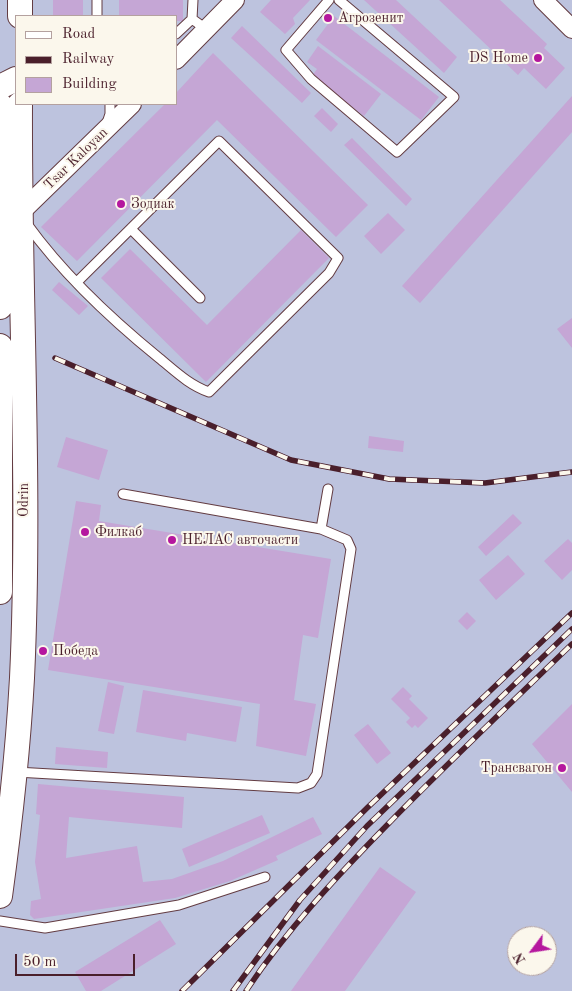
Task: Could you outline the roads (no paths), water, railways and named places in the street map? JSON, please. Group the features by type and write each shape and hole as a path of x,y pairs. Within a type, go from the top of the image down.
{"main road":[{"path":"20,0 20,15"},
{"path":"0,87 15,80"},
{"path":"0,105 0,307"},
{"name":"Odrin","path":"0,896 2,863 16,772 22,676 24,405 19,214 20,105"},
{"name":"Odrin","path":"0,346 0,592"}],"street":[{"path":"178,57 199,24 235,0"},
{"path":"543,0 572,29"},
{"name":"Tsar Kaloyan","path":"19,214 131,105"}],"lane":[{"path":"97,0 97,15"},
{"path":"178,33 199,24 194,0"},
{"path":"329,0 286,50 311,79 397,152 454,97 339,0"},
{"path":"104,131 110,114 110,105"},
{"path":"19,214 35,236 77,282 141,344 194,387 209,392 329,273 338,258 219,141 132,230 77,282"},
{"path":"132,230 200,298"},
{"path":"321,529 328,488"},
{"path":"16,772 298,788 311,783 316,774 351,549 347,540 321,529 123,494"},
{"path":"0,921 45,928 179,905 265,877"}],"railway":[{"path":"55,358 291,460 389,479 485,483 572,472"},
{"path":"182,991 367,808 572,613"},
{"path":"233,991 300,900 367,826 572,629"},
{"path":"246,991 296,924 352,861 436,776 572,644"}],"place":[{"name":"Агрозенит","path":"328,18"},
{"name":"DS Home","path":"538,58"},
{"name":"Зодиак","path":"121,204"},
{"name":"Филкаб","path":"85,532"},
{"name":"НЕЛАС авточасти","path":"172,540"},
{"name":"Победа","path":"43,651"},
{"name":"Tрансвагон","path":"562,768"}]}
